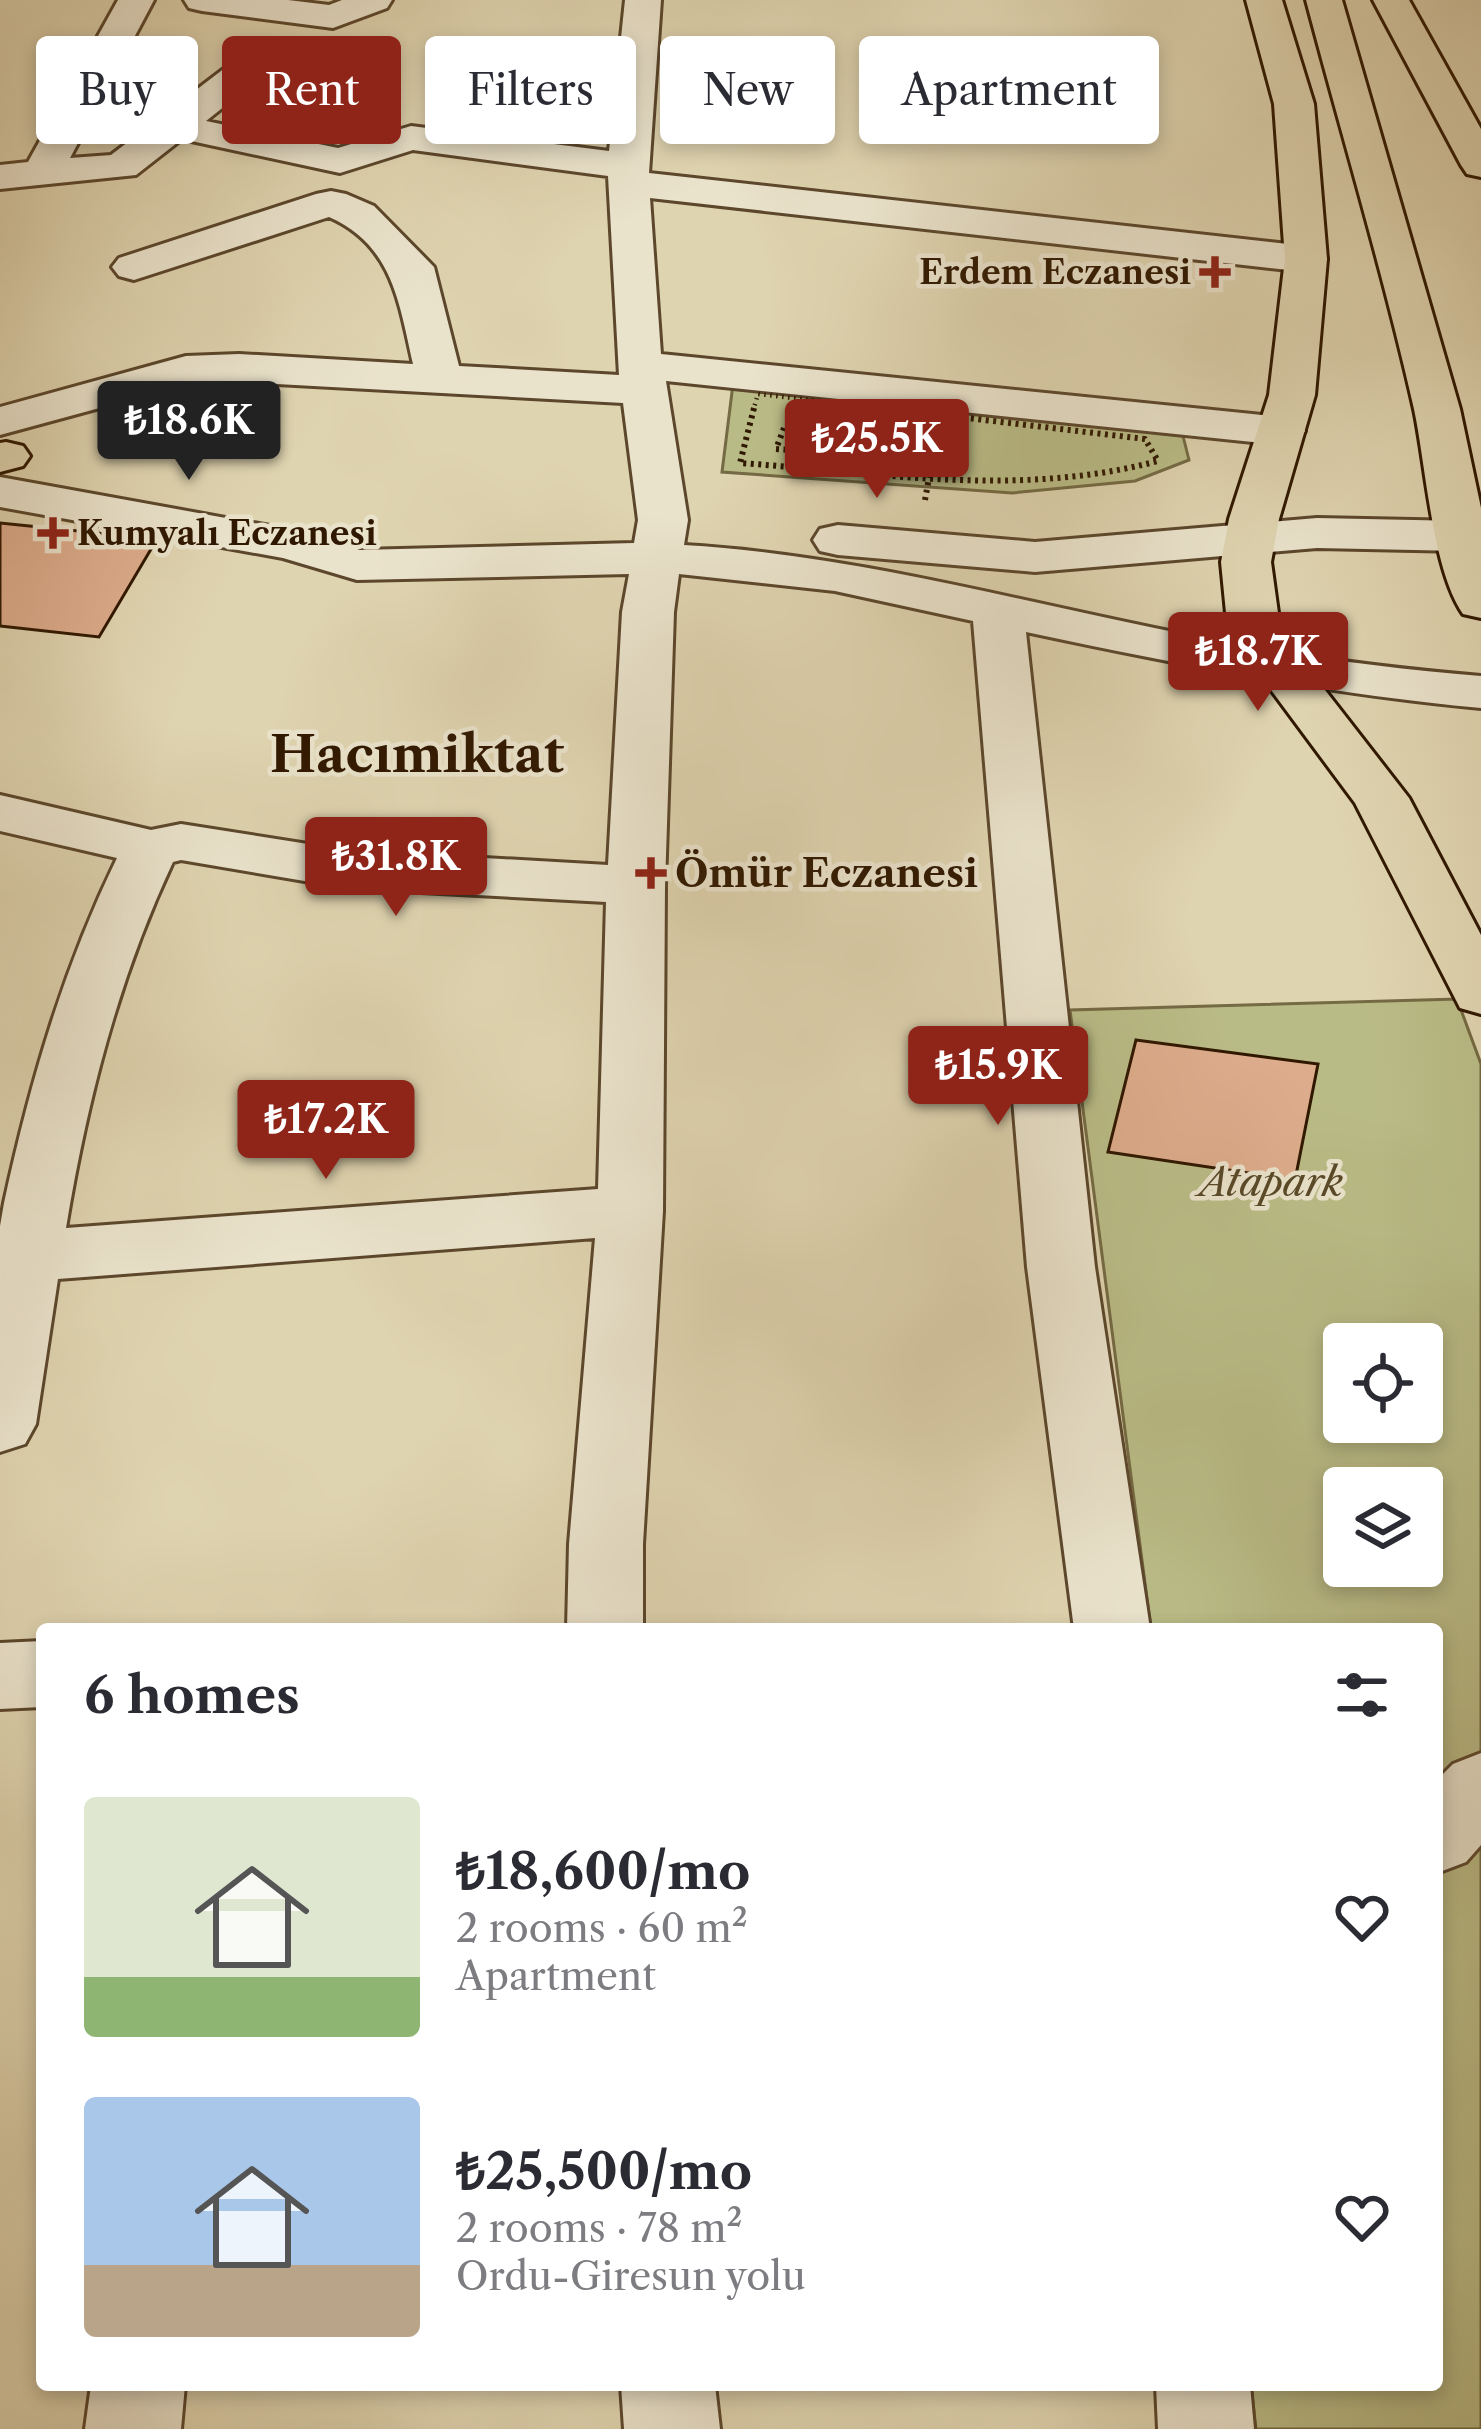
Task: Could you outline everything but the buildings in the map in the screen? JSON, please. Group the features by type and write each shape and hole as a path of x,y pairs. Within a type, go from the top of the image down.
{"main road":[{"path":"1264,0 1294,104 1306,259 1292,394 1246,562 1252,613 1280,668 1381,798 1481,993"},
{"path":"1324,0 1472,535 1481,603"},
{"path":"1391,0 1481,165"}],"street":[{"path":"42,173 136,0"},
{"path":"202,0 334,17 374,0"},
{"path":"605,1623 606,1544 630,1211 648,612 660,539 641,378 628,174 643,0"},
{"path":"198,108 222,89"},
{"path":"198,131 340,161 411,138 628,174 1306,259"},
{"path":"0,177 122,166 151,144"},
{"path":"134,267 331,203 359,215 412,267 439,380"},
{"path":"1281,431 641,378 439,380 186,370 1,454 71,506 292,545 357,565 406,568 660,539 1035,557 1317,532 1472,535"},
{"path":"660,539 1280,668 1481,692"},
{"path":"998,613 1061,1267 1111,1623"},
{"path":"0,813 151,848 181,842 346,869 637,885"},
{"path":"0,1424 29,1256 26,1119 122,902 151,848"},
{"path":"29,1256 630,1211"},
{"path":"0,1676 36,1674"},
{"path":"1443,1830 1481,1790"},
{"path":"133,2429 137,2391"},
{"path":"669,2391 672,2429"},
{"path":"1203,2391 1206,2429"}],"path":[{"path":"772,464 776,449"}],"green space":[{"path":"733,384 1183,436 1189,460 1135,481 1012,493 722,472"},
{"name":"Atapark","path":"1457,999 1481,1064 1481,2429 1256,2429 1252,2391 1443,2391 1443,1623 1150,1623 1070,1010"}],"place":[{"name":"Erdem Eczanesi","path":"1215,272"},
{"name":"Kumyalı Eczanesi","path":"53,533"},
{"name":"Ömür Eczanesi","path":"651,873"}],"district":[{"name":"Hacımiktat","path":"417,754"}]}
